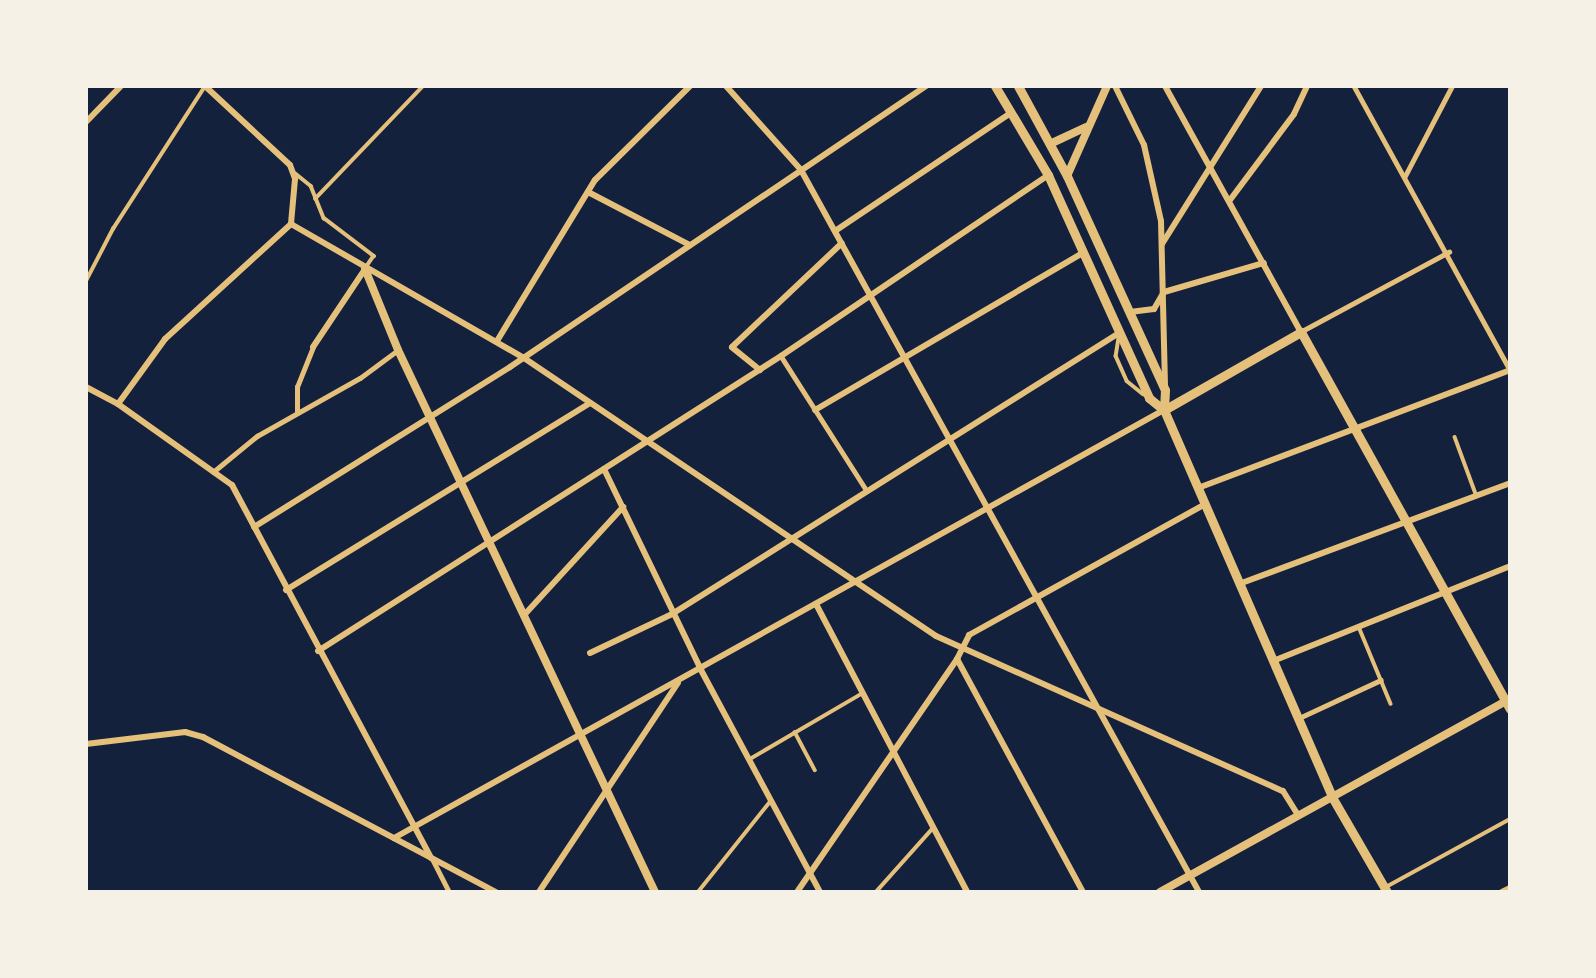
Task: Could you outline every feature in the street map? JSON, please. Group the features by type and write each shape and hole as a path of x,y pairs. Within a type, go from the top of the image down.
{"main road":[{"path":"995,86 1048,175 1149,398 1164,410"},
{"path":"1018,86 1052,143 1165,390 1164,410 1332,797 1386,890"},
{"path":"1164,410 1301,332 1509,703"}],"street":[{"path":"86,122 121,86"},
{"path":"118,404 165,340 291,224 296,212 293,172 284,158 205,86"},
{"path":"497,341 595,180 690,86"},
{"path":"726,86 801,170 1199,892"},
{"path":"254,527 524,358 926,86"},
{"path":"1067,176 1107,86"},
{"path":"1115,86 1144,145 1161,221 1165,390"},
{"path":"1165,86 1211,164 1301,332 1449,252"},
{"path":"1162,244 1261,86"},
{"path":"1230,200 1294,114 1307,86"},
{"path":"1198,488 1510,370 1449,252 1354,86"},
{"path":"1404,177 1452,86"},
{"path":"835,231 1012,112"},
{"path":"1052,143 1089,125"},
{"path":"318,651 781,356 1048,175"},
{"path":"588,192 690,245"},
{"path":"291,224 365,269 524,358 852,584 961,649 1283,791 1298,815"},
{"path":"760,369 732,347 842,243"},
{"path":"815,410 1083,253"},
{"path":"1130,312 1154,309 1164,292 1264,263"},
{"path":"297,412 297,387 313,347 365,269"},
{"path":"365,269 398,350 492,541 583,735 605,790 655,892"},
{"path":"590,653 672,614 1119,333"},
{"path":"213,472 257,436 360,378 398,350"},
{"path":"781,356 867,491"},
{"path":"86,387 118,404 232,485 318,651 449,892"},
{"path":"286,590 590,403"},
{"path":"394,838 701,670 1164,410"},
{"path":"604,469 672,614 769,803 820,892"},
{"path":"1239,584 1510,484"},
{"path":"797,892 957,659 969,635 1205,504"},
{"path":"526,613 623,507"},
{"path":"1273,662 1510,566"},
{"path":"816,604 967,892"},
{"path":"957,659 1083,892"},
{"path":"1298,719 1381,680"},
{"path":"539,892 679,681"},
{"path":"1160,892 1509,703"},
{"path":"88,744 185,732 203,737 496,892"},
{"path":"1502,892 1510,888"}],"lane":[{"path":"86,281 113,229 205,86"},
{"path":"315,199 423,86"},
{"path":"293,172 310,186 324,218 374,256 365,269"},
{"path":"1455,437 1477,496"},
{"path":"1359,627 1391,704"},
{"path":"748,760 863,694"},
{"path":"795,732 815,770"},
{"path":"698,892 769,803"},
{"path":"1386,890 1510,819"},
{"path":"876,892 934,827"}]}
